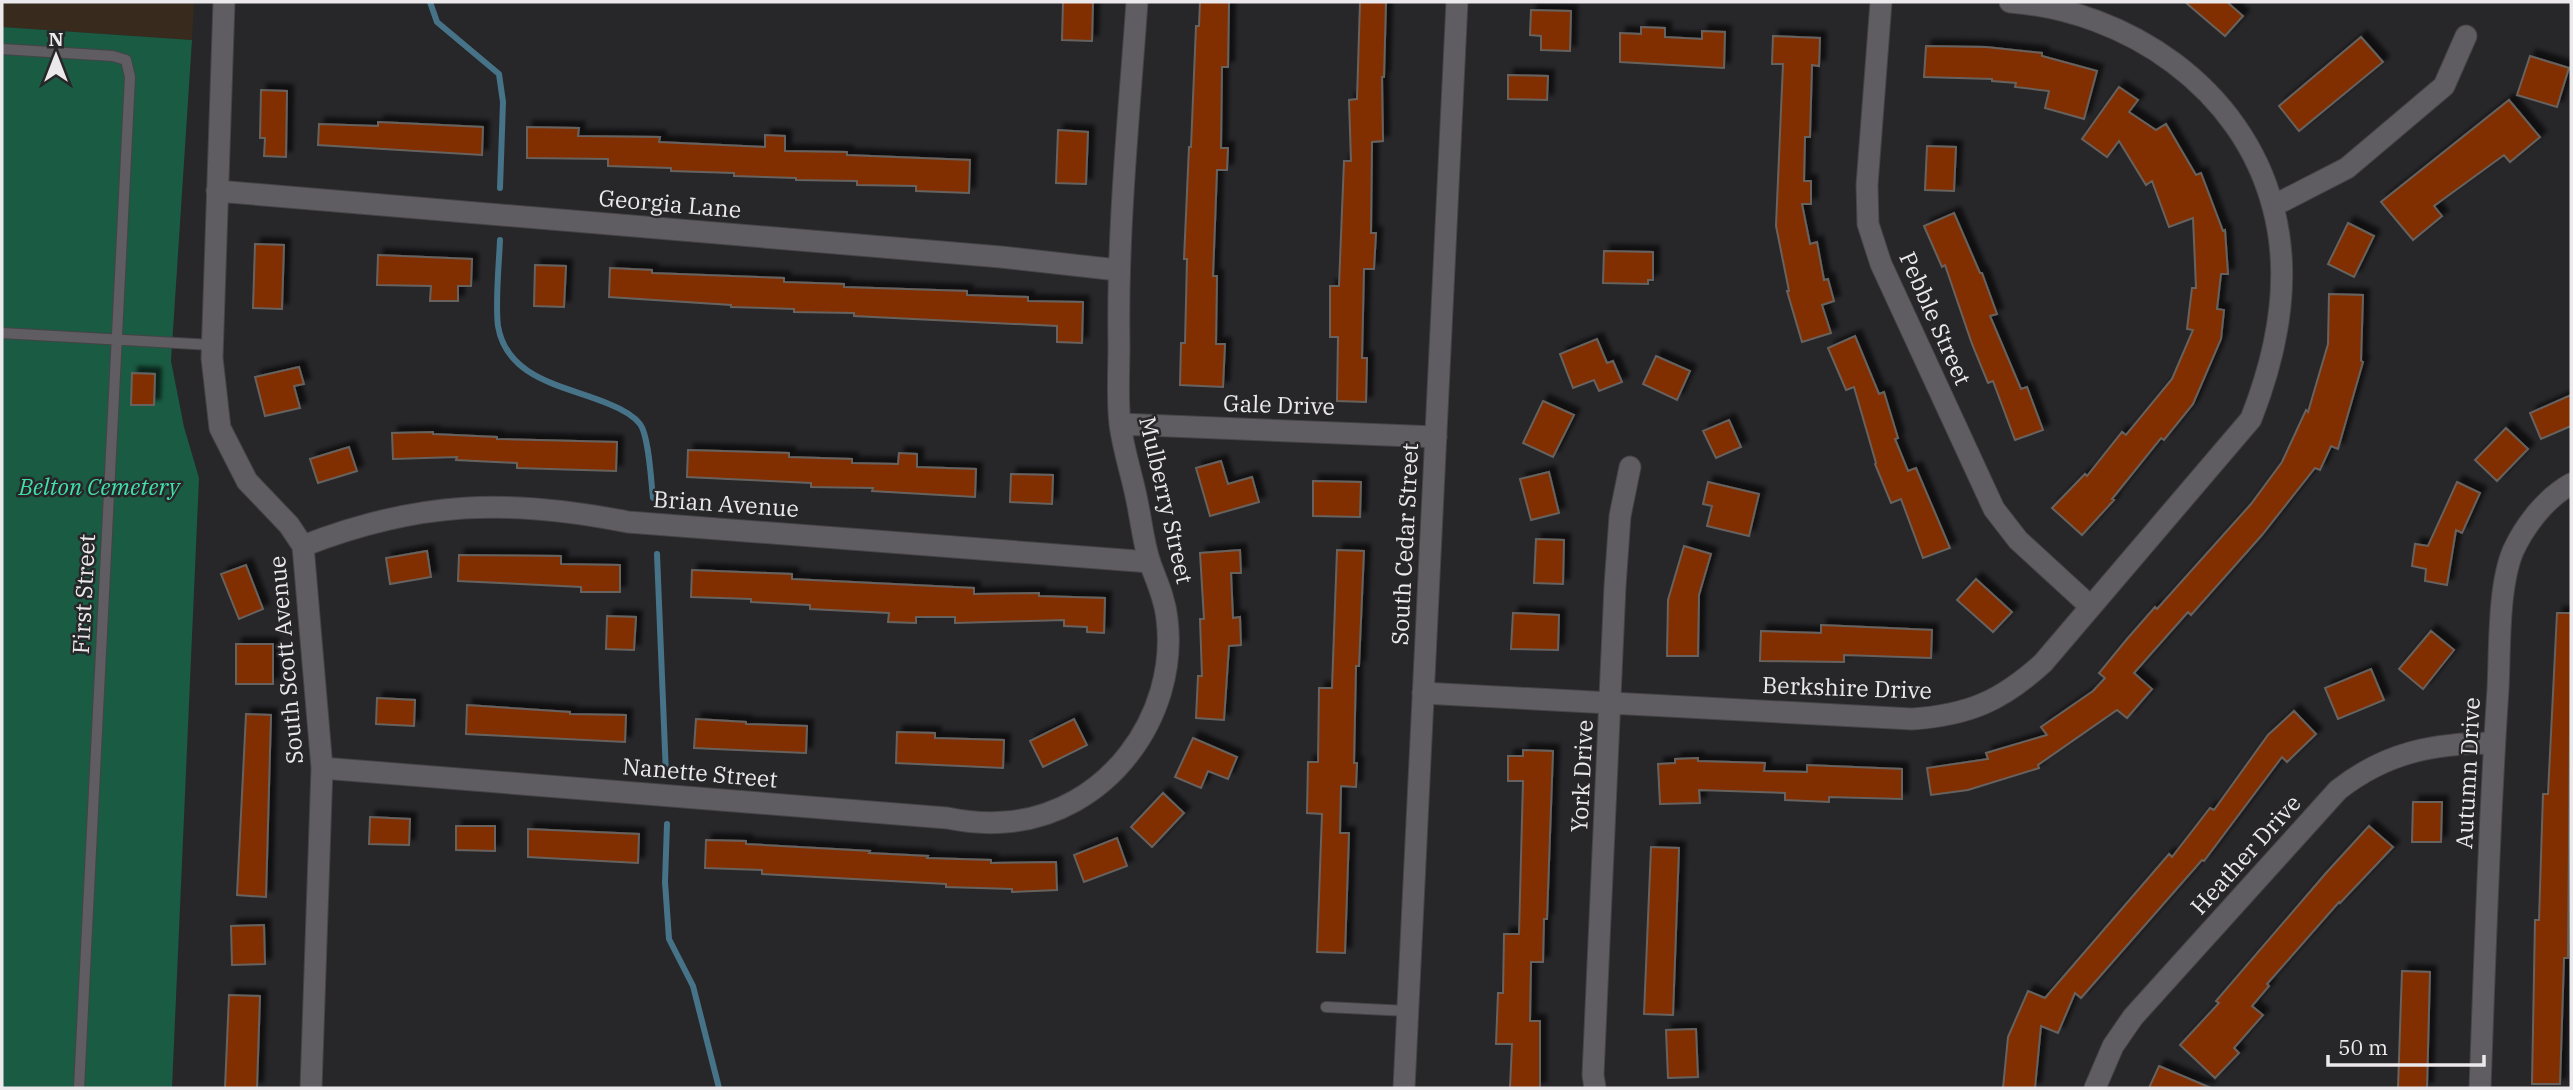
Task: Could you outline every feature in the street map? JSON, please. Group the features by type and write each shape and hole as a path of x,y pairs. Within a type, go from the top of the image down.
{"street":[{"name":"South Scott Avenue","path":"224,2 212,345 220,428 247,481 289,525 303,546 322,768 310,1088"},
{"name":"Mulberry Street","path":"1070,804 1092,791 1118,768 1140,741 1164,684 1169,649 1167,618 1160,587 1150,562 1120,424 1118,270 1137,2"},
{"name":"South Cedar Street","path":"1404,1088 1457,2"},
{"name":"Pebble Street","path":"1881,2 1867,185 1868,223 1881,264 1994,509 2018,540 2091,607"},
{"name":"Berkshire Drive","path":"1423,692 1912,719 1942,717 1971,710 2018,685 2043,663 2235,438 2251,419 2264,386 2274,345 2281,274 2273,206 2260,169 2243,138 2219,105 2170,59 2124,31 2086,16 2047,6 2010,2"},
{"path":"2273,206 2347,168 2444,86 2466,36"},
{"name":"Georgia Lane","path":"217,191 1001,257 1118,270"},
{"name":"Gale Drive","path":"1120,424 1436,437"},
{"name":"York Drive","path":"1595,1088 1593,1061 1620,516 1630,467"},
{"name":"Autumn Drive","path":"2480,1088 2494,743 2505,580 2513,552 2527,526 2545,504 2571,484"},
{"name":"Brian Avenue","path":"303,546 379,520 423,512 476,506 529,507 573,511 628,522 1150,562"},
{"name":"Heather Drive","path":"2095,1088 2113,1046 2133,1017 2338,790 2390,759 2422,748 2456,743 2494,743"},
{"name":"Nanette Street","path":"322,768 934,817 975,823 1007,822 1035,817 1070,804"}],"lane":[{"name":"First Street","path":"2,49 113,55 126,60 130,77 79,1088"},
{"path":"2,333 212,345"},
{"path":"1326,1007 1408,1011"}],"shaded area":[{"path":"2,2 194,2 192,40 2,27"}],"green space":[{"name":"Belton Cemetery","path":"2,27 192,40 171,361 184,427 199,478 172,1088 2,1088"}],"building":[{"path":"1063,2 1093,2 1092,41 1062,40"},
{"path":"1200,2 1229,2 1228,67 1222,67 1221,148 1228,148 1227,170 1217,170 1213,276 1217,276 1216,344 1225,344 1223,387 1180,385 1181,343 1185,343 1187,259 1184,259 1189,147 1196,26 1199,26"},
{"path":"1360,2 1386,2 1382,77 1383,141 1372,142 1371,233 1376,233 1374,269 1364,269 1362,358 1367,358 1366,402 1337,401 1338,337 1330,337 1330,286 1339,286 1344,161 1351,161 1349,100 1357,99"},
{"path":"2185,2 2227,2 2243,16 2225,36"},
{"path":"1531,10 1571,11 1570,51 1541,50 1541,36 1530,35"},
{"path":"1641,27 1665,28 1665,37 1702,39 1702,31 1725,32 1724,68 1620,62 1620,33 1641,34"},
{"path":"1773,36 1820,38 1819,66 1812,65 1810,137 1805,137 1804,181 1811,181 1811,204 1802,204 1810,244 1817,242 1824,280 1828,279 1834,301 1822,305 1831,333 1802,342 1787,291 1776,226 1783,64 1772,64"},
{"path":"2361,37 2383,62 2299,131 2279,106"},
{"path":"1926,46 1986,47 2042,53 2042,56 2097,71 2084,119 2045,108 2049,91 2015,87 2016,83 1992,79 1924,77"},
{"path":"2530,56 2569,68 2557,107 2517,95"},
{"path":"1508,75 1548,76 1547,100 1508,99"},
{"path":"2119,87 2138,100 2129,112 2156,130 2166,124 2196,175 2201,173 2223,231 2225,230 2228,274 2221,274 2217,309 2224,310 2221,339 2193,404 2164,440 2161,438 2112,499 2114,500 2082,535 2052,508 2085,474 2087,476 2122,432 2126,435 2172,379 2193,330 2187,329 2192,288 2196,288 2193,218 2169,227 2152,181 2146,185 2119,141 2107,157 2082,139"},
{"path":"261,90 287,91 286,157 264,156 265,138 260,138"},
{"path":"2509,100 2540,137 2510,162 2504,155 2434,206 2442,216 2413,240 2381,202"},
{"path":"378,122 483,127 482,155 318,145 319,124 378,126"},
{"path":"527,127 579,128 578,136 660,137 659,142 765,147 765,135 785,136 785,151 970,160 969,193 916,191 916,186 857,185 857,181 796,180 734,176 734,173 671,171 671,168 608,166 608,159 527,158"},
{"path":"1058,130 1088,132 1086,184 1056,183"},
{"path":"1927,146 1956,147 1954,191 1925,190"},
{"path":"1954,213 1982,273 1997,314 1990,316 2021,389 2027,387 2043,430 2015,440 1993,381 1988,383 1972,344 1945,265 1942,267 1924,226"},
{"path":"2348,223 2374,236 2354,277 2328,264"},
{"path":"255,244 284,245 282,309 253,308"},
{"path":"1604,251 1653,252 1653,280 1648,280 1648,284 1603,283"},
{"path":"378,255 472,259 471,286 458,286 458,301 430,301 431,286 377,285"},
{"path":"535,265 566,266 564,307 534,306"},
{"path":"610,268 652,270 652,273 784,278 784,282 844,284 844,287 967,291 967,295 1028,297 1028,301 1083,302 1082,343 1057,342 1057,326 854,316 854,313 794,312 794,309 609,297"},
{"path":"2329,294 2363,295 2363,362 2338,449 2331,446 2320,470 2315,468 2262,535 2191,615 2188,612 2134,673 2152,689 2127,718 2117,710 2038,765 2039,768 1968,790 1931,795 1927,768 1988,759 1986,753 2047,735 2041,727 2093,691 2105,678 2099,673 2127,639 2251,504 2282,462 2306,410 2308,412 2328,344"},
{"path":"1855,336 1879,394 1884,392 1898,438 1895,439 1908,471 1916,468 1950,548 1923,558 1901,499 1891,503 1875,464 1854,387 1846,390 1828,348"},
{"path":"1597,339 1607,363 1613,361 1622,382 1599,391 1594,380 1573,388 1560,354"},
{"path":"1656,356 1690,371 1677,400 1643,384"},
{"path":"299,367 304,384 294,386 300,408 265,416 255,377"},
{"path":"132,373 155,374 154,405 131,405"},
{"path":"2571,395 2571,426 2541,439 2530,413"},
{"path":"1543,401 1574,415 1553,457 1523,443"},
{"path":"1729,420 1741,447 1716,458 1703,431"},
{"path":"2506,428 2528,449 2497,481 2475,460"},
{"path":"433,432 497,439 617,442 616,471 517,468 517,463 456,460 457,457 393,459 392,433"},
{"path":"349,447 357,471 318,483 310,459"},
{"path":"688,450 789,453 789,457 898,464 899,453 917,454 917,467 976,469 975,497 872,491 873,488 811,487 811,483 687,477"},
{"path":"1221,461 1228,484 1252,477 1259,502 1210,516 1196,468"},
{"path":"1549,472 1559,513 1531,520 1520,479"},
{"path":"1011,474 1053,475 1052,504 1010,502"},
{"path":"1313,481 1361,482 1360,517 1313,516"},
{"path":"1708,482 1759,494 1749,536 1707,526 1712,506 1703,504"},
{"path":"2457,482 2480,493 2462,533 2456,530 2447,585 2425,581 2426,569 2412,566 2415,544 2428,546"},
{"path":"1536,539 1564,540 1563,584 1534,583"},
{"path":"1684,546 1711,554 1699,595 1698,656 1667,656 1668,600"},
{"path":"1240,550 1241,573 1231,573 1233,618 1240,617 1241,645 1229,646 1224,720 1196,718 1198,676 1202,676 1200,619 1204,619 1200,553"},
{"path":"1337,550 1364,551 1359,666 1356,666 1356,787 1341,786 1340,833 1349,833 1345,953 1317,952 1322,814 1307,813 1308,762 1318,762 1319,688 1332,688"},
{"path":"427,551 431,577 390,584 386,558"},
{"path":"459,555 561,556 561,564 620,565 620,592 581,592 581,587 458,581"},
{"path":"246,565 263,609 239,619 221,574"},
{"path":"692,570 792,574 792,579 974,588 974,594 1039,593 1039,596 1105,598 1104,633 1087,632 1087,627 1064,626 1064,620 955,623 955,617 916,617 916,623 888,622 889,613 810,609 810,605 751,602 751,599 691,597"},
{"path":"1976,579 2012,612 1993,632 1957,600"},
{"path":"1513,613 1559,615 1558,650 1511,649"},
{"path":"2557,613 2571,613 2568,958 2564,958 2560,1084 2532,1084 2535,920 2539,920 2543,794 2548,794"},
{"path":"607,616 636,617 634,650 606,649"},
{"path":"1821,625 1932,630 1931,658 1844,655 1844,662 1760,661 1761,631 1821,633"},
{"path":"2431,631 2454,650 2423,689 2399,669"},
{"path":"236,644 273,644 273,684 236,684"},
{"path":"2371,669 2384,700 2338,719 2325,688"},
{"path":"377,698 415,700 414,726 376,724"},
{"path":"467,705 570,714 626,715 625,742 466,734"},
{"path":"2294,711 2316,734 2287,762 2282,757 2204,861 2202,860 2081,998 2075,993 2058,1033 2041,1026 2035,1088 2003,1088 2008,1037 2028,991 2045,998 2169,854 2172,857 2210,808 2214,810 2268,735"},
{"path":"246,714 271,715 266,897 237,895"},
{"path":"696,719 807,726 806,753 694,748"},
{"path":"1074,719 1087,745 1043,767 1030,741"},
{"path":"897,732 935,733 935,738 1004,740 1003,768 896,763"},
{"path":"1193,738 1237,757 1228,779 1208,771 1201,788 1175,777"},
{"path":"1523,750 1553,751 1543,962 1531,962 1530,1021 1540,1021 1540,1088 1510,1088 1512,1044 1496,1044 1498,993 1503,993 1504,934 1519,934 1523,781 1508,781 1508,756 1523,756"},
{"path":"1698,758 1698,761 1765,763 1764,771 1807,772 1807,765 1902,769 1902,799 1829,797 1829,802 1785,800 1785,793 1699,790 1700,803 1660,804 1658,764 1675,763 1675,759"},
{"path":"1163,793 1184,813 1152,847 1131,827"},
{"path":"2413,802 2442,802 2441,842 2412,842"},
{"path":"370,817 410,819 409,845 369,844"},
{"path":"456,826 495,826 495,851 456,850"},
{"path":"2369,826 2393,847 2339,902 2267,984 2269,986 2252,1006 2263,1015 2234,1048 2239,1053 2215,1078 2180,1045"},
{"path":"528,829 639,834 638,863 528,857"},
{"path":"1117,838 1127,866 1084,882 1074,855"},
{"path":"706,840 870,851 869,853 928,856 927,858 991,860 991,863 1056,862 1057,890 1012,892 1012,889 946,887 946,884 762,874 762,870 705,868"},
{"path":"1651,847 1679,848 1673,1015 1644,1014"},
{"path":"264,925 265,964 232,965 231,926"},
{"path":"2402,971 2430,972 2427,1088 2398,1088"},
{"path":"229,995 260,996 257,1088 225,1088"},
{"path":"1696,1029 1698,1077 1668,1078 1666,1030"},
{"path":"2159,1066 2211,1088 2149,1088"}],"waterway":[{"path":"430,2 437,22 499,74 503,102 500,188"},
{"path":"500,240 497,317 504,344 513,358 541,379 613,406 626,412 640,424 646,438 653,498"},
{"path":"657,554 666,775"},
{"path":"667,824 665,882 669,939 693,986 719,1088"}]}
